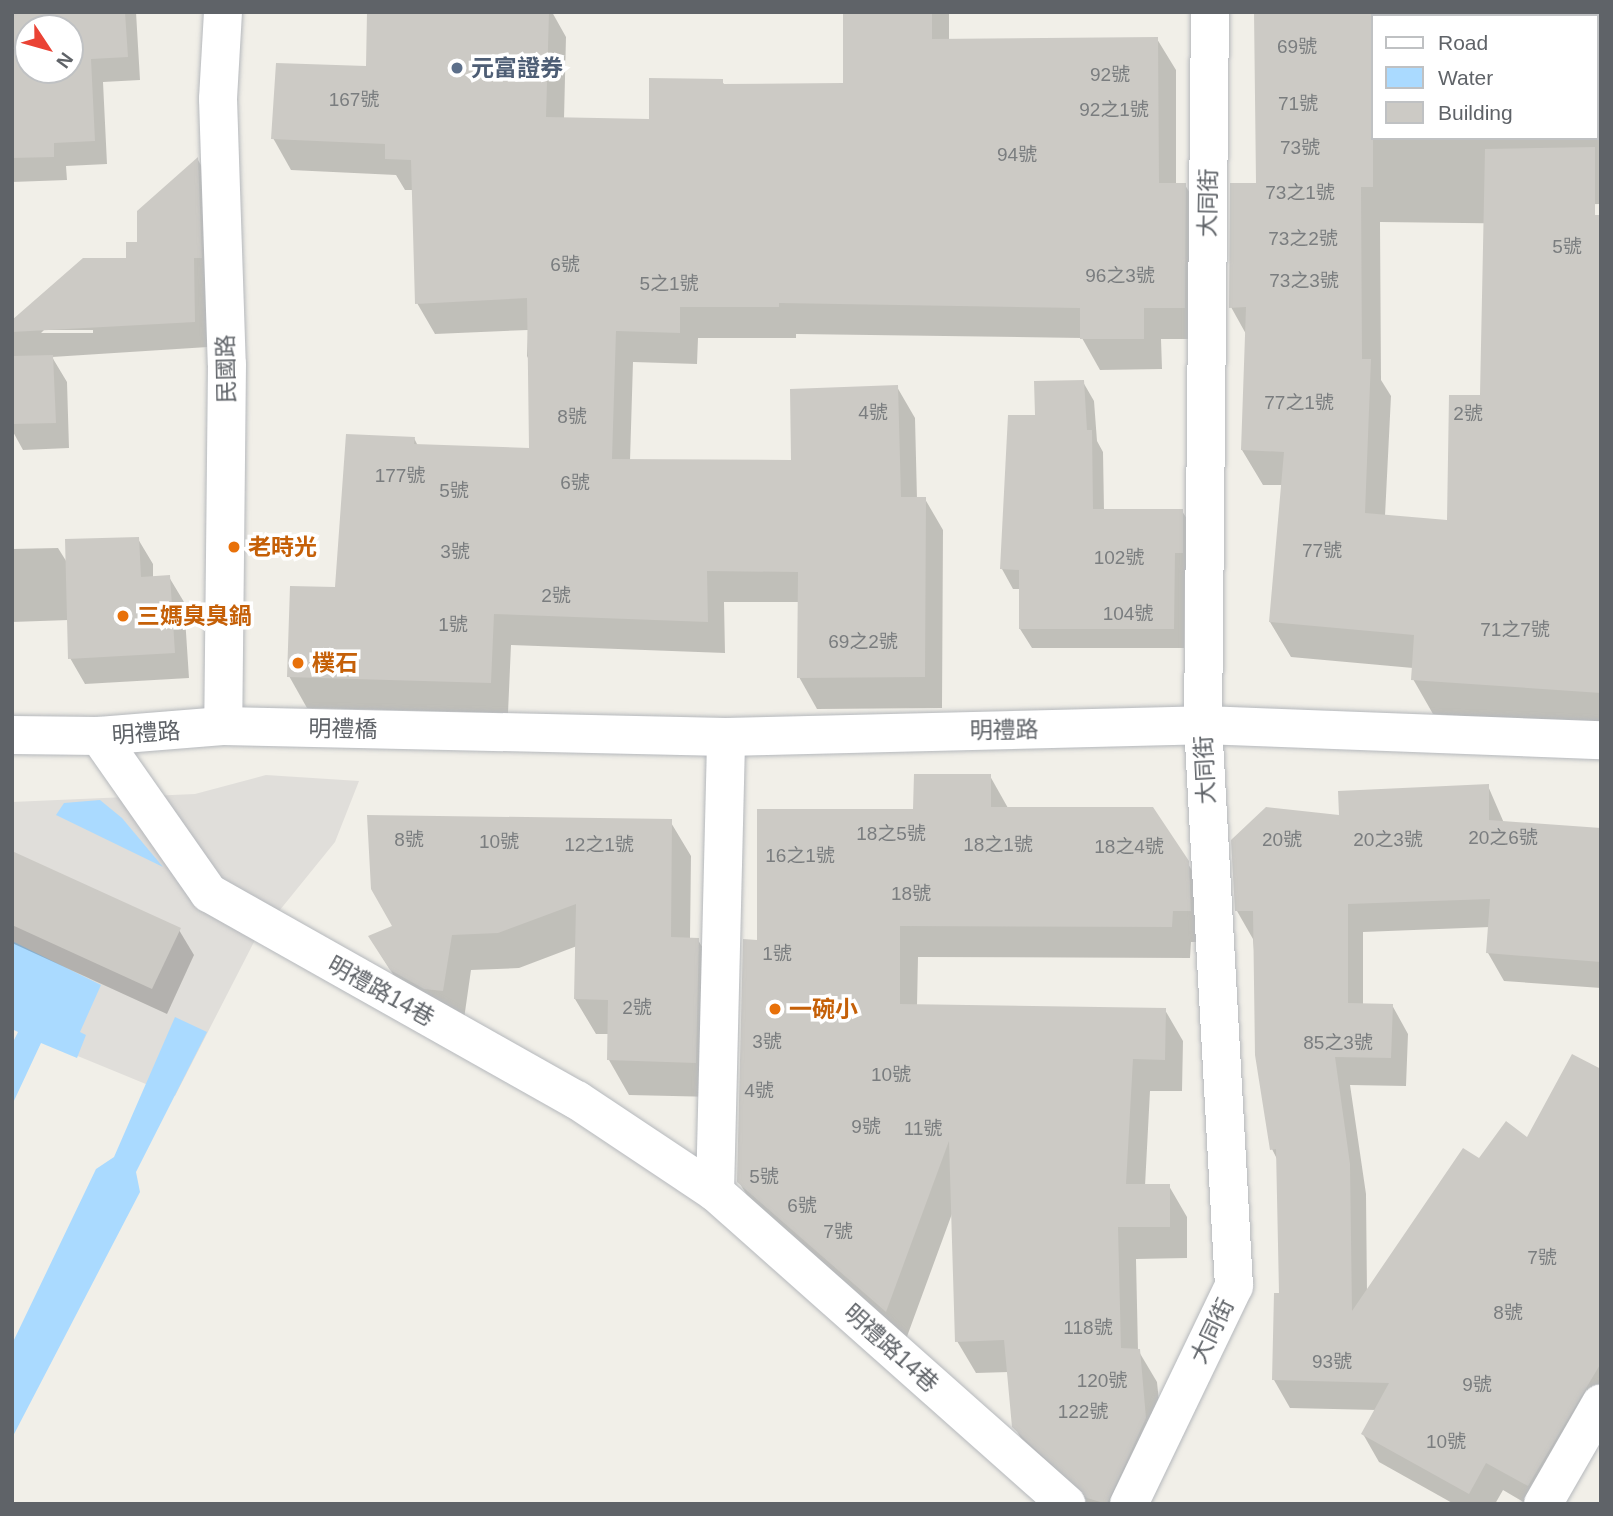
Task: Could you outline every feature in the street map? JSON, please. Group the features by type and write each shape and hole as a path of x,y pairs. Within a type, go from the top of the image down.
{"street":[{"name":"民國路","path":"223,12 218,99 228,364 223,726"},
{"name":"大同街","path":"1129,1504 1234,1286 1203,725 1210,12"},
{"name":"明禮路","path":"407,730 726,737 1203,725 1601,740"},
{"name":"明禮路","path":"12,735 99,736 223,726 279,728"},
{"name":"明禮橋","path":"279,728 407,730"},
{"name":"明禮路14巷","path":"99,736 209,893 577,1100 715,1192 1066,1504"},
{"path":"715,1192 726,737"},
{"path":"1543,1504 1601,1403"}],"shaded area":[{"path":"266,775 359,781 335,842 254,942 175,1096 12,1029 12,802 195,794"}],"water":[{"path":"100,800 122,818 163,867 56,815 64,803"},
{"path":"12,941 101,985 80,1032 86,1035 77,1058 41,1043 12,1105 12,1044 18,1032 12,1029"},
{"path":"175,1017 207,1032 136,1172 140,1192 12,1438 12,1344 96,1169 114,1157"}],"building":[{"path":"12,12 125,12 128,57 91,59 95,141 54,143 54,157 12,158"},
{"path":"367,12 549,12 546,117 649,119 649,78 723,79 723,84 843,83 843,12 932,12 932,39 1158,37 1159,183 1186,183 1185,308 1144,308 1144,339 1080,339 1080,308 779,303 779,307 680,307 680,333 616,331 612,459 791,460 790,389 898,385 901,497 926,497 925,677 797,678 798,572 707,571 708,622 494,614 491,683 287,677 290,586 335,587 346,434 415,437 414,444 529,448 527,298 415,304 411,160 385,159 385,144 271,139 276,63 366,66"},
{"path":"1254,12 1373,12 1373,187 1361,187 1362,359 1371,359 1365,513 1447,520 1449,395 1480,395 1485,149 1595,147 1595,215 1601,215 1601,693 1411,680 1414,635 1269,622 1284,452 1241,450 1246,307 1229,308 1230,183 1256,183"},
{"path":"198,157 202,258 194,258 195,322 12,332 12,320 83,258 126,258 126,242 137,242 137,211"},
{"path":"53,355 56,423 12,424 12,356"},
{"path":"1084,380 1087,430 1092,430 1093,509 1183,509 1183,553 1175,553 1174,629 1019,629 1019,570 1000,569 1008,415 1035,415 1034,381"},
{"name":"三媽臭臭鍋","path":"139,537 141,577 170,575 175,653 68,659 65,539"},
{"path":"914,774 991,774 991,807 1153,807 1189,861 1191,911 1173,911 1172,927 900,926 900,1004 1166,1008 1165,1060 1133,1059 1126,1184 1170,1184 1170,1227 1118,1227 1121,1348 1140,1349 1146,1418 1107,1504 1087,1498 1012,1427 1004,1340 955,1342 949,1141 886,1312 737,1182 743,939 757,940 757,809 913,809"},
{"path":"1489,784 1489,820 1601,828 1601,962 1486,953 1490,899 1348,904 1348,1003 1393,1004 1391,1058 1335,1057 1350,1164 1352,1311 1463,1148 1479,1158 1506,1121 1527,1137 1572,1054 1601,1069 1601,1363 1528,1486 1486,1463 1469,1494 1361,1434 1389,1383 1272,1380 1274,1293 1279,1293 1276,1149 1270,1150 1255,1055 1253,911 1235,911 1231,840 1266,807 1339,815 1338,791"},
{"path":"367,815 672,819 671,937 699,938 696,1063 607,1060 608,1000 574,999 576,904 498,933 452,935 443,991 424,989 390,970 368,936 392,926 371,889"},
{"path":"12,851 181,928 152,989 12,925"}],"place":[{"name":"元富證券","path":"457,68"},
{"name":"老時光","path":"234,547"},
{"name":"三媽臭臭鍋","path":"123,616"},
{"name":"樸石","path":"298,663"},
{"name":"一碗小","path":"775,1009"}]}
